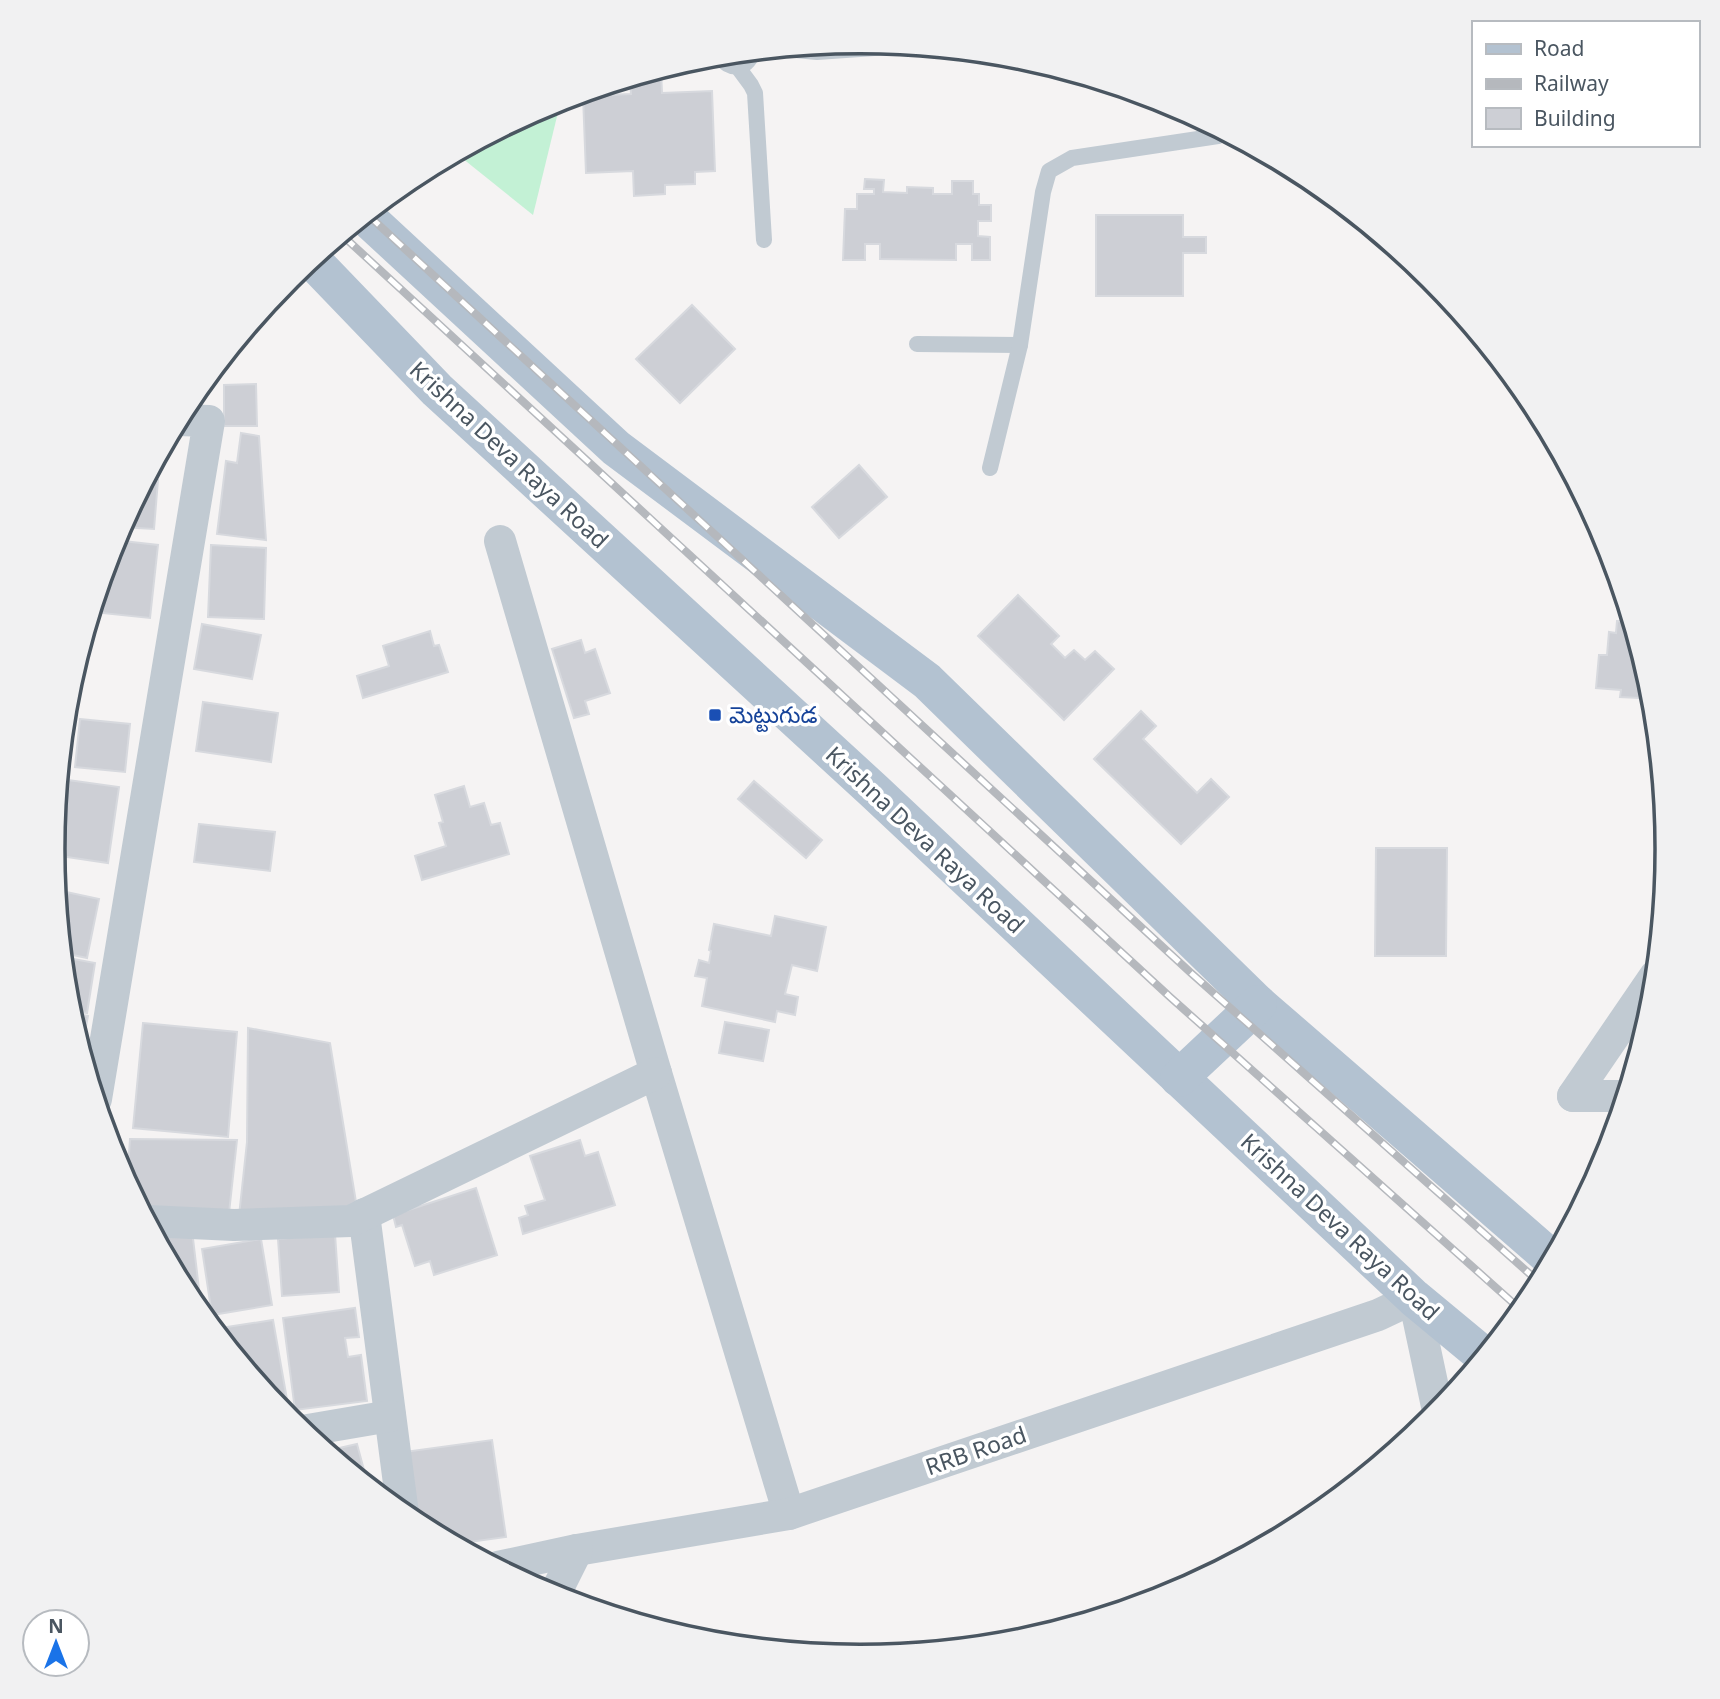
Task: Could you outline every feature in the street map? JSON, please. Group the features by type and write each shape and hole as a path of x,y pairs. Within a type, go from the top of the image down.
{"main road":[{"path":"372,222 616,448 927,681 1258,1004 1545,1253"},
{"name":"Krishna Deva Raya Road","path":"319,267 437,390 874,791 1414,1298 1477,1351"},
{"path":"1179,1079 1258,1004"}],"street":[{"path":"99,1079 209,421 191,420"},
{"path":"500,541 789,1514"},
{"path":"1616,1096 1573,1096 1641,996"},
{"path":"158,1222 234,1226 351,1221 656,1073"},
{"path":"364,1214 401,1498"},
{"path":"1414,1298 1435,1398"},
{"name":"RRB Road","path":"511,1564 577,1550 789,1514 1378,1315 1414,1298"},
{"path":"316,1429 390,1416"},
{"path":"560,1585 577,1550"}],"lane":[{"path":"731,65 747,63"},
{"path":"737,66 755,93 764,240"},
{"path":"990,468 1020,345 1043,192 1049,171 1072,158 1214,137"},
{"path":"918,345 1020,345"}],"green space":[{"path":"557,114 533,215 464,160 508,136"}],"building":[{"path":"661,79 662,93 712,91 715,171 695,172 695,184 665,185 665,194 634,196 633,171 586,173 583,104 607,95 631,94 631,88"},
{"path":"865,179 884,180 883,192 907,193 907,187 933,188 933,194 952,194 952,181 973,181 973,194 979,194 979,205 991,205 991,221 978,221 978,236 990,237 990,260 972,260 972,244 956,244 956,260 880,259 880,244 865,244 865,260 843,260 845,209 857,209 857,194 874,194 874,189 864,189"},
{"path":"1096,215 1183,215 1183,237 1206,237 1206,253 1183,253 1183,296 1096,296"},
{"path":"692,305 735,349 680,403 636,359"},
{"path":"256,384 257,426 224,426 224,385"},
{"path":"241,433 259,436 266,540 217,534 226,461 237,463"},
{"path":"859,465 887,497 839,538 812,507"},
{"path":"156,480 158,480 154,529 133,528"},
{"path":"127,541 158,545 150,618 101,613"},
{"path":"211,545 266,548 264,619 208,617"},
{"path":"1018,595 1059,636 1051,644 1065,658 1074,650 1085,660 1095,651 1114,669 1064,720 978,636"},
{"path":"1617,621 1621,621 1639,698 1620,697 1621,690 1596,688 1599,655 1607,655 1609,632 1616,633"},
{"path":"202,624 261,635 252,679 194,669"},
{"path":"430,631 434,646 439,645 448,672 363,698 357,676 389,666 383,646"},
{"path":"581,640 585,653 595,649 610,693 585,701 589,714 574,718 552,649"},
{"path":"203,702 278,713 271,762 196,751"},
{"path":"1141,711 1156,726 1143,739 1197,793 1211,779 1229,797 1181,844 1094,759"},
{"path":"80,719 130,724 125,772 75,767"},
{"path":"68,780 119,787 108,863 65,857"},
{"path":"754,781 822,840 806,858 738,799"},
{"path":"464,786 470,807 484,803 491,825 500,823 509,854 422,880 415,856 446,846 439,823 443,822 435,795"},
{"path":"199,824 275,832 270,871 194,862"},
{"path":"1376,848 1447,848 1446,956 1375,956"},
{"path":"66,892 99,899 87,958 72,955"},
{"path":"775,916 826,927 817,971 792,965 785,994 798,997 795,1015 777,1011 775,1022 702,1006 707,978 695,976 699,960 709,963 714,924 771,936"},
{"path":"73,959 95,963 87,1013 82,1012"},
{"path":"82,1015 88,1016 86,1028"},
{"path":"725,1022 769,1030 763,1061 719,1053"},
{"path":"143,1023 237,1032 228,1137 133,1128"},
{"path":"248,1028 330,1043 356,1211 239,1216 247,1142"},
{"path":"130,1139 237,1140 229,1213 151,1209 128,1161"},
{"path":"580,1140 585,1156 598,1152 615,1205 523,1234 519,1218 528,1215 525,1206 545,1200 530,1156"},
{"path":"476,1188 497,1255 434,1275 430,1261 415,1266 402,1225 396,1227 393,1215"},
{"path":"192,1230 199,1291 171,1247 164,1234"},
{"path":"335,1234 339,1292 282,1296 278,1239"},
{"path":"261,1239 272,1305 215,1314 211,1308 202,1249"},
{"path":"355,1308 359,1337 345,1338 348,1357 361,1355 367,1401 296,1410 283,1318"},
{"path":"273,1320 287,1401 262,1374 224,1327"},
{"path":"492,1440 506,1537 469,1542 411,1506 404,1452"},
{"path":"357,1444 364,1470 338,1448"}],"railway":[{"path":"374,221 1191,973 1531,1275"},
{"path":"349,241 1170,997 1513,1303"}],"place":[{"name":"మెట్టుగుడ","path":"715,715"}]}
